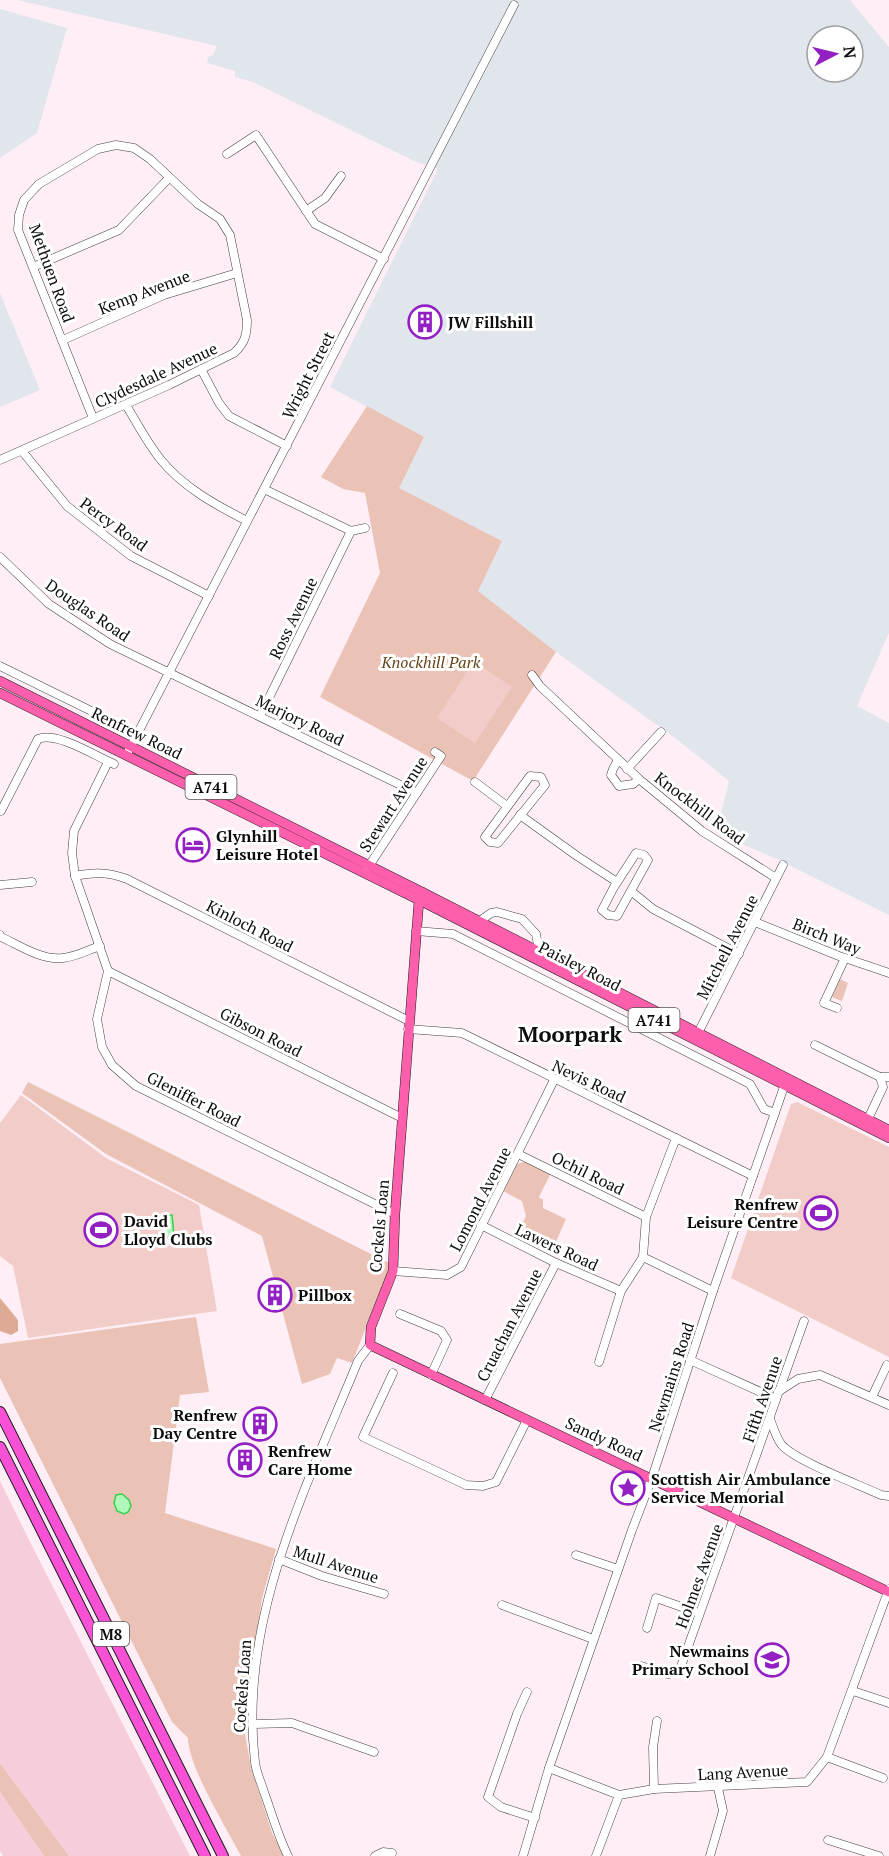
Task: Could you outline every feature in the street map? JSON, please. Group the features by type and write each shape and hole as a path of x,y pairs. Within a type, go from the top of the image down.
{"highway":[{"name":"M8","path":"0,1412 223,1856"},
{"name":"M8","path":"0,1447 205,1856"}],"main road":[{"name":"Renfrew Road","path":"0,681 421,896"},
{"name":"Renfrew Road","path":"0,693 126,756 367,869"},
{"name":"Paisley Road","path":"421,896 480,921 697,1036"},
{"name":"Paisley Road","path":"421,896 786,1082 889,1138"},
{"name":"Cockels Loan","path":"370,1345 371,1328 393,1270 408,1025 421,896"},
{"name":"Paisley Road","path":"786,1082 889,1130"},
{"name":"Sandy Road","path":"370,1345 652,1478 734,1520 889,1591"}],"street":[{"name":"Wright Street","path":"126,756 514,6"},
{"path":"228,153 256,135 315,224 384,259"},
{"name":"Methuen Road","path":"93,418 18,230 19,215 24,200 39,184 98,149 116,146 134,148 150,159 198,204"},
{"path":"306,211 325,198 341,176"},
{"path":"33,267 119,230 169,178"},
{"name":"Clydesdale Avenue","path":"0,460 126,405 234,353 242,346 247,334 247,320 230,235 220,219 198,204"},
{"name":"Kemp Avenue","path":"63,340 164,296 237,273"},
{"path":"201,369 219,403 230,416 286,446"},
{"path":"126,405 151,446 179,479 198,494 247,521"},
{"name":"Percy Road","path":"22,451 67,506 131,556 209,596"},
{"path":"264,489 351,531 365,528"},
{"name":"Ross Avenue","path":"260,716 351,531"},
{"name":"Douglas Road","path":"0,557 49,604 110,644 170,672"},
{"name":"Renfrew Road","path":"0,666 138,734"},
{"name":"Marjory Road","path":"170,672 417,793"},
{"name":"Knockhill Road","path":"532,675 540,686 639,779 702,831 776,878"},
{"path":"627,769 661,732"},
{"path":"1,811 38,739 45,736 52,737 111,763 74,831 72,853 75,876 108,971"},
{"name":"Stewart Avenue","path":"367,869 441,756 435,752"},
{"name":"Knockhill Road","path":"618,760 611,775 619,786 633,784 639,779"},
{"path":"530,776 541,777 545,785 520,815 498,843 490,842 485,837 530,776"},
{"path":"475,782 577,856 631,890 653,909 738,954"},
{"path":"636,854 644,855 648,860 631,890 617,916 608,915 602,910 636,854"},
{"name":"Mitchell Avenue","path":"697,1036 783,865"},
{"name":"Kinloch Road","path":"75,876 98,872 127,879 408,1025"},
{"path":"0,885 32,882"},
{"path":"480,921 491,913 497,912 522,920 536,934 539,951"},
{"name":"Birch Way","path":"755,922 889,973"},
{"name":"Paisley Road","path":"416,931 453,934 750,1084 764,1109 775,1113"},
{"path":"0,935 40,955 52,958 64,958 100,946"},
{"path":"837,1008 824,1003 845,958"},
{"name":"Gibson Road","path":"108,971 402,1118"},
{"name":"Gleniffer Road","path":"108,971 97,1019 102,1047 112,1065 136,1086 395,1214"},
{"name":"Nevis Road","path":"408,1025 462,1034 753,1176"},
{"path":"814,1045 880,1077 889,1077"},
{"path":"868,1119 884,1087 880,1077"},
{"name":"Lomond Avenue","path":"393,1270 447,1275 461,1268 554,1080"},
{"name":"Newmains Road","path":"523,1856 549,1768 652,1478 713,1291 786,1082"},
{"path":"599,1362 621,1292 644,1257 646,1217 676,1138"},
{"name":"Ochil Road","path":"518,1154 646,1217"},
{"name":"Lawers Road","path":"481,1225 556,1263 621,1292"},
{"path":"644,1257 713,1291"},
{"name":"Cruachan Avenue","path":"485,1400 556,1263"},
{"path":"400,1314 441,1331 447,1340 431,1375"},
{"name":"Fifth Avenue","path":"734,1520 804,1321"},
{"name":"Cockels Loan","path":"288,1856 281,1842 255,1765 252,1724 260,1634 279,1559 358,1361 370,1345"},
{"path":"690,1360 777,1396 798,1379 820,1375 889,1406"},
{"path":"872,1397 887,1365"},
{"path":"393,1373 363,1437 466,1485 483,1486 496,1482 527,1419"},
{"path":"770,1417 774,1431 788,1451 881,1495 889,1496"},
{"name":"Holmes Avenue","path":"640,1666 668,1674 679,1672 734,1520"},
{"path":"576,1555 618,1569"},
{"name":"Mull Avenue","path":"279,1559 322,1576 384,1594"},
{"name":"Lang Avenue","path":"619,1795 654,1789 718,1788 807,1782 828,1757 889,1591"},
{"path":"647,1628 656,1599 699,1613"},
{"path":"502,1605 593,1639"},
{"path":"852,1691 889,1703"},
{"path":"527,1692 488,1797 501,1807 535,1818"},
{"path":"654,1789 653,1747 657,1720"},
{"path":"252,1724 292,1724 374,1752"},
{"path":"828,1757 883,1778"},
{"path":"549,1768 619,1795 596,1856"},
{"path":"710,1856 723,1811 718,1788"},
{"path":"828,1840 879,1856"},
{"path":"375,1856 383,1852 392,1853"}],"shaded area":[{"path":"17,0 850,0 889,47 889,633 857,706 889,723 889,915 777,859 716,833 729,781 679,741 556,652 477,591 502,541 398,488 424,437 330,387 438,169 414,161 253,82 235,77 235,71 207,63 208,57 213,55 217,46"},
{"path":"0,9 67,28 37,133 0,158"},
{"path":"0,293 40,390 0,407"},
{"path":"474,661 512,687 475,743 437,718"},
{"name":"David Lloyd Clubs","path":"21,1095 106,1158 199,1205 217,1311 28,1338 13,1266 0,1256 0,1123"},
{"name":"Renfrew Leisure Centre","path":"797,1102 889,1147 889,1357 731,1278 791,1104"},
{"path":"172,1215 174,1236 166,1237 163,1216"},
{"path":"0,1298 18,1320 18,1331 11,1335 0,1331"},
{"path":"0,1481 190,1856 69,1856 0,1763"},
{"path":"122,1494 129,1500 131,1506 124,1514 117,1511 114,1503 116,1495"},
{"path":"0,1792 44,1856 3,1856 0,1851"}],"green space":[{"name":"Knockhill Park","path":"367,406 424,437 399,488 502,541 478,591 556,652 473,781 320,697 380,573 365,493 343,489 321,477"},
{"path":"840,979 848,983 842,1001 832,997"},
{"path":"28,1082 391,1264 352,1363 337,1358 330,1374 302,1384 262,1236 106,1154 22,1093"},
{"path":"527,1161 551,1173 539,1197 543,1199 543,1208 566,1219 551,1253 516,1237 526,1216 522,1201 503,1191 514,1165"},
{"path":"196,1317 209,1392 180,1395 165,1513 276,1549 262,1598 244,1729 251,1767 272,1833 284,1856 241,1856 201,1781 188,1738 172,1722 0,1378 0,1344"},
{"path":"0,1763 69,1856 44,1856 0,1792"}],"place":[{"name":"JW Fillshill","path":"425,322"},
{"name":"Glynhill Leisure Hotel","path":"193,845"},
{"name":"Renfrew Leisure Centre","path":"821,1213"},
{"name":"David Lloyd Clubs","path":"101,1230"},
{"name":"Pillbox","path":"275,1295"},
{"name":"Renfrew Day Centre","path":"260,1424"},
{"name":"Renfrew Care Home","path":"245,1460"},
{"name":"Scottish Air Ambulance Service Memorial","path":"628,1488"},
{"name":"Newmains Primary School","path":"772,1660"}],"district":[{"name":"Moorpark","path":"570,1033"}]}
